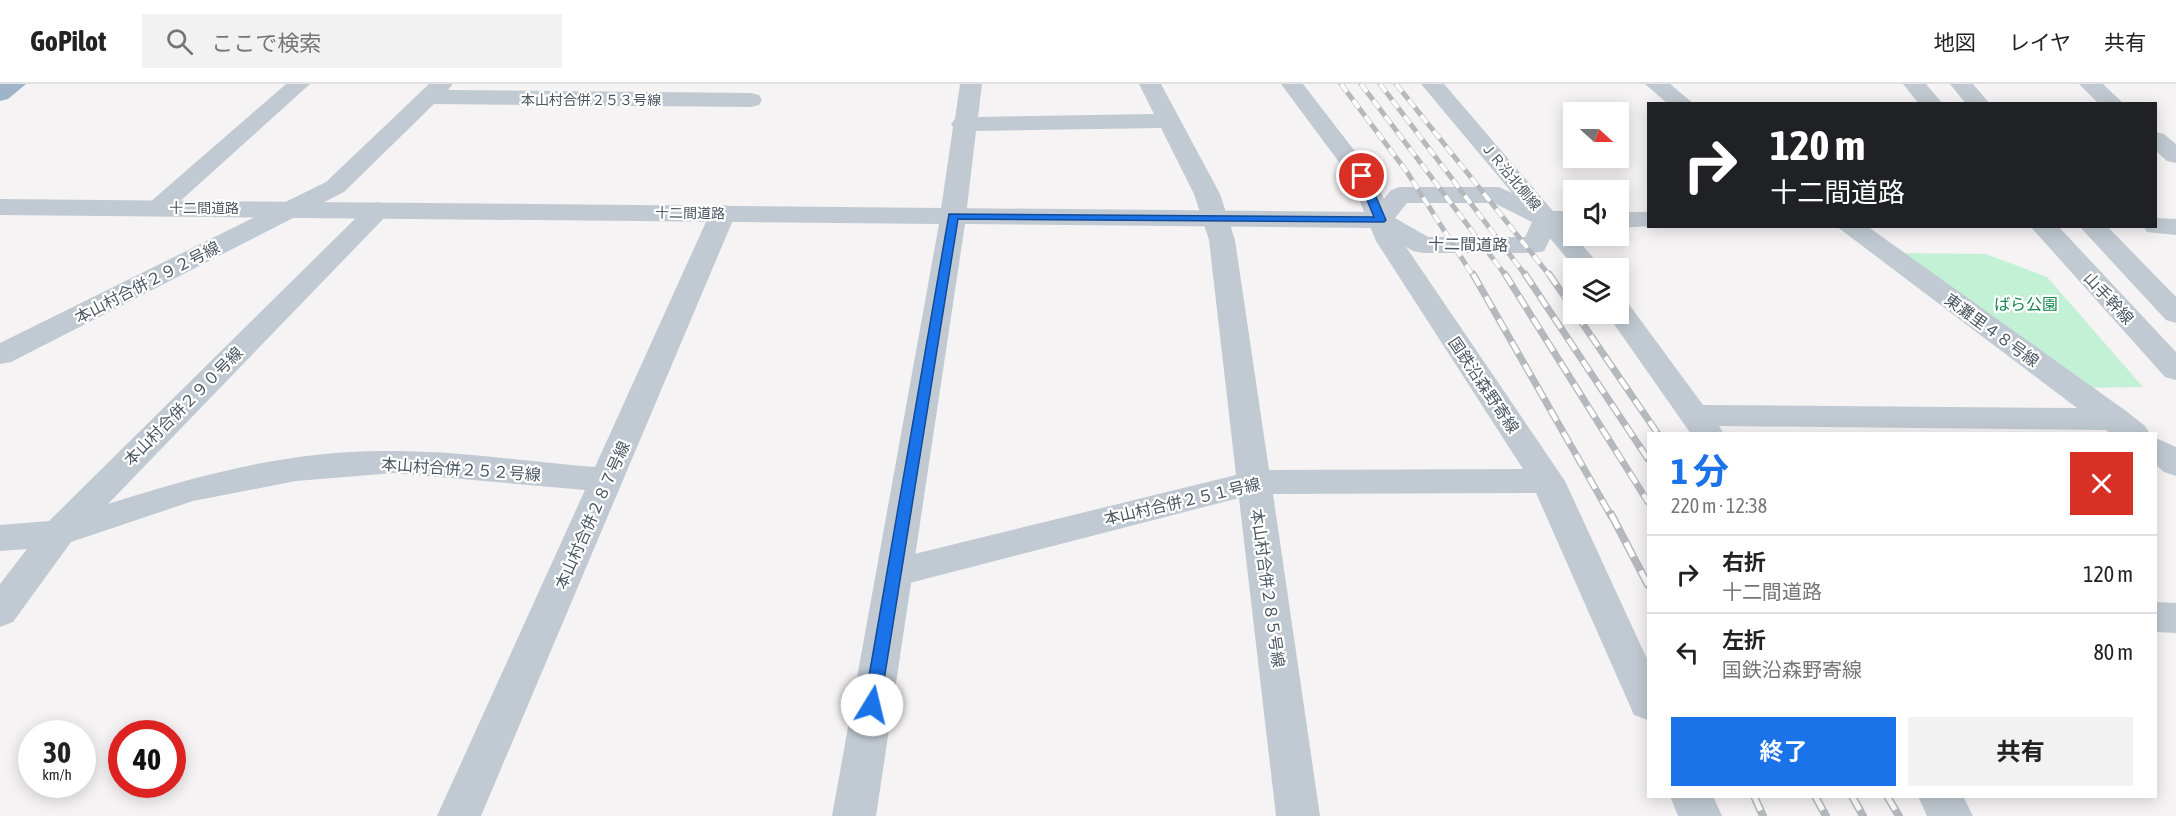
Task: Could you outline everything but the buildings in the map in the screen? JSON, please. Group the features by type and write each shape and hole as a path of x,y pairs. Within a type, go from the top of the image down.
{"highway":[{"path":"0,94 15,84"}],"street":[{"path":"158,208 299,84"},
{"path":"854,816 953,216 963,124 971,84"},
{"name":"本山村合併２８５号線","path":"1150,84 1207,194 1222,240 1298,816"},
{"name":"国鉄沿森野寄線","path":"1292,84 1362,176 1389,241 1548,481 1647,701"},
{"name":"ＪＲ沿北側線","path":"1432,84 1580,258"},
{"path":"1656,84 1680,102"},
{"path":"1914,84 1930,102"},
{"path":"1960,84 1977,102"},
{"path":"2090,84 2111,102"},
{"name":"本山村合併２５３号線","path":"436,91 548,92 751,100"},
{"name":"本山村合併２９２号線","path":"0,356 335,187 436,91"},
{"path":"963,124 1168,121"},
{"path":"2157,140 2176,156"},
{"path":"1380,220 1400,195 1499,195 1547,219 1563,219"},
{"name":"十二間道路","path":"0,207 1380,220 1423,245 1534,245 1547,219"},
{"name":"本山村合併２９０号線","path":"0,612 58,532 378,210"},
{"name":"本山村合併２８７号線","path":"459,816 723,213"},
{"path":"1629,220 1647,220"},
{"path":"2157,226 2176,227"},
{"name":"東灘里４８号線","path":"1852,228 2125,426"},
{"name":"山手幹線","path":"2045,228 2176,370"},
{"path":"2094,228 2176,315"},
{"path":"1629,324 1702,424 2125,426"},
{"path":"2157,450 2176,464"},
{"name":"本山村合併２５２号線","path":"0,538 58,532 189,490 296,469 394,462 608,480"},
{"name":"本山村合併２５１号線","path":"894,573 1254,482 1548,481"},
{"path":"2157,617 2176,618"},
{"path":"1692,798 1700,816"},
{"path":"1940,798 1951,816"}],"green space":[{"name":"ばら公園","path":"1898,253 1986,254 2047,277 2143,387 2084,388"}],"railway":[{"path":"1341,84 1407,172 1473,276"},
{"path":"1361,84 1506,276"},
{"path":"1380,84 1526,276"},
{"path":"1396,84 1550,276"},
{"path":"1473,274 1611,516"},
{"path":"1505,274 1647,500"},
{"path":"1525,274 1647,457"},
{"path":"1549,274 1563,294"},
{"path":"1583,324 1657,432"},
{"path":"1611,514 1647,583"},
{"path":"1755,798 1763,816"},
{"path":"1816,798 1826,816"},
{"path":"1853,798 1863,816"},
{"path":"1888,798 1899,816"}],"route":[{"path":"872,705 953,216 1380,220 1362,176"}]}
